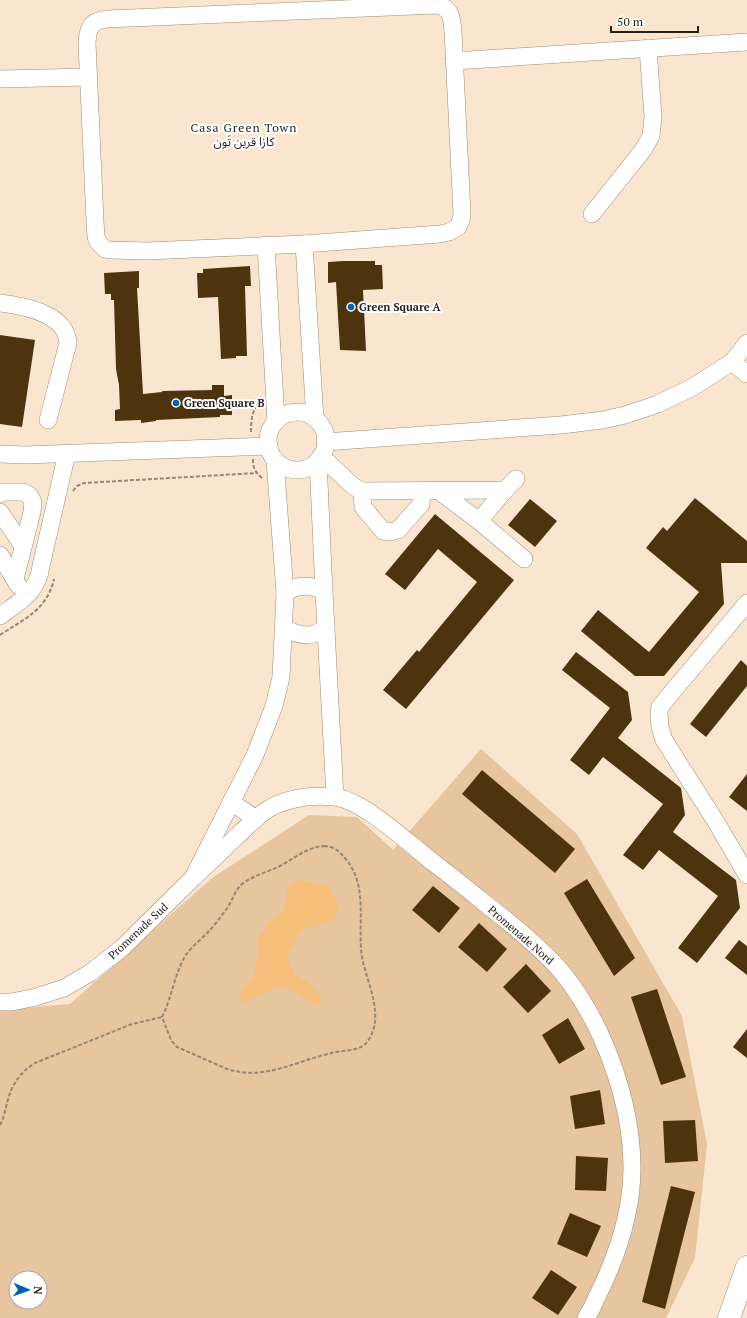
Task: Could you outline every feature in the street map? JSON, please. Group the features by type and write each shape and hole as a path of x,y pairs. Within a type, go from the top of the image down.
{"highway":[{"path":"729,1318 747,1267"}],"street":[{"path":"442,6 446,8 451,16 462,206 461,220 458,227 449,232 440,234 304,244 132,251 110,250 100,246 96,237 88,78 87,44 90,26 96,21 107,19 442,6"},
{"path":"454,61 747,42"},
{"path":"592,214 643,150 651,136 653,117 648,48"},
{"path":"0,79 88,78"},
{"path":"304,244 315,420"},
{"path":"266,245 276,421"},
{"path":"0,303 20,306 43,314 60,324 65,329 68,343 48,420"},
{"path":"0,454 25,455 261,447 282,466 296,470 306,469 322,453 561,426 603,420 644,409 668,400 693,387 732,362 747,343"},
{"path":"732,362 747,374"},
{"path":"326,627 314,635 305,636 295,634 284,628 285,593 277,492 261,447 276,421 285,415 295,413 306,414 315,420 322,427 325,437 322,453 324,592 336,797"},
{"path":"0,616 24,598 35,586 40,576 67,453"},
{"path":"322,453 353,486 362,491 439,491 510,485 479,521"},
{"path":"362,491 363,507 383,531 390,532 398,530 421,504 422,491"},
{"path":"439,491 479,521 524,559"},
{"path":"0,494 2,492 23,492 30,496 33,502 32,512 15,579"},
{"path":"0,512 23,546"},
{"path":"0,555 15,579 24,598"},
{"path":"285,593 293,588 302,586 316,588 324,592"},
{"path":"747,603 660,707 659,719 664,740 716,822 747,875"},
{"name":"Promenade Sud","path":"0,1002 12,1002 36,997 54,992 78,981 122,948 193,878 255,754 277,698 281,677 284,628"},
{"name":"Promenade Nord","path":"193,878 256,819 270,808 291,800 319,796 336,797 358,805 376,818 454,878 545,953 567,979 597,1027 623,1100 630,1141 632,1168 627,1215 619,1245 608,1275 586,1318"},
{"path":"230,802 256,819"}],"path":[{"path":"275,390 265,396 257,404 251,420 261,447 253,467 257,473 277,492"},
{"path":"72,494 77,486 84,483 257,473"},
{"path":"0,635 44,603 51,591 54,577"},
{"path":"316,847 332,847 346,859 352,868 359,893 362,957 375,1010 374,1029 366,1044 356,1049 329,1054 276,1070 257,1072 234,1071 177,1047 169,1035 162,1017 169,1002 183,960 209,931 242,884 281,865 306,850 316,847"},
{"path":"0,1125 11,1091 22,1073 27,1068 35,1063 132,1024 162,1017"}],"shaded area":[{"path":"481,749 577,834 682,1016 707,1144 695,1258 666,1318 0,1318 0,1010 70,1004 212,878 309,815 357,817 393,850"},
{"path":"296,880 328,885 338,906 335,919 300,931 287,956 295,974 318,990 322,1002 316,1006 298,993 278,986 243,1003 240,995 253,977 257,962 258,939 268,924 283,911 288,886"}],"building":[{"name":"Green Square A","path":"375,261 375,265 382,265 383,289 363,290 366,351 340,350 336,282 328,283 328,262"},
{"path":"250,266 251,286 245,286 247,356 236,356 236,358 221,359 218,297 198,298 197,273 203,273 203,269"},
{"path":"139,271 139,288 137,288 143,394 162,391 212,390 212,385 224,385 224,396 232,395 232,415 220,415 220,417 156,420 141,423 141,420 115,421 115,410 120,409 119,385 116,369 114,300 111,300 111,294 105,294 104,273"},
{"path":"0,335 35,340 22,427 0,424"},
{"path":"695,498 747,541 747,563 721,563 724,604 664,676 635,676 581,631 598,610 649,652 699,592 646,548 663,527 667,531"},
{"path":"530,499 557,521 535,547 508,525"},
{"path":"435,514 514,580 406,709 383,690 417,650 419,652 477,582 438,549 405,590 385,574"},
{"path":"576,652 628,692 632,720 618,738 681,788 685,815 673,832 736,880 740,908 697,963 678,948 718,896 659,850 643,870 623,855 663,804 603,757 589,775 570,760 610,708 562,670"},
{"path":"741,660 747,666 747,686 706,737 690,724"},
{"path":"482,770 575,849 555,873 462,794"},
{"path":"747,774 747,811 729,797"},
{"path":"587,879 635,958 614,976 564,893"},
{"path":"433,886 460,908 439,933 412,910"},
{"path":"479,923 507,949 487,972 458,947"},
{"path":"739,940 747,946 747,975 725,958"},
{"path":"526,964 551,991 528,1013 503,987"},
{"path":"657,989 686,1077 661,1085 631,997"},
{"path":"568,1018 585,1049 559,1064 542,1035"},
{"path":"747,1029 747,1058 733,1047"},
{"path":"600,1090 605,1124 575,1129 570,1096"},
{"path":"695,1120 698,1161 665,1163 663,1121"},
{"path":"576,1156 608,1158 606,1191 575,1190"},
{"path":"671,1186 695,1192 665,1309 642,1302"},
{"path":"570,1213 601,1226 587,1257 557,1244"},
{"path":"551,1270 577,1287 558,1315 532,1298"}],"place":[{"name":"Green Square A","path":"351,307"},
{"name":"Green Square B","path":"176,403"}],"district":[{"name":"Casa Green Town كازا قرين تَون","path":"244,134"}]}
